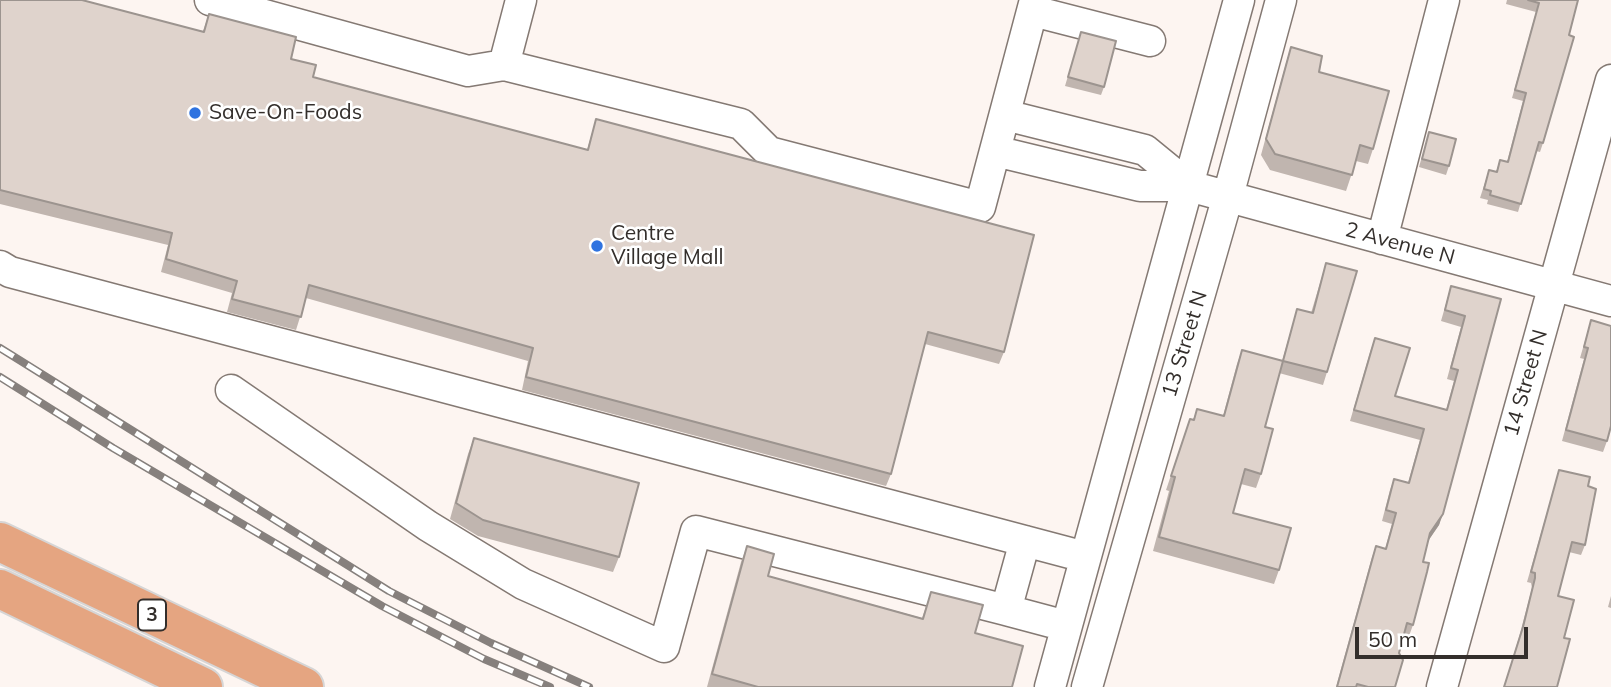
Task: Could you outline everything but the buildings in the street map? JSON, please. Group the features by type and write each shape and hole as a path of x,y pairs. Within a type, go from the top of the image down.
{"highway":[{"name":"3","path":"0,542 304,687"},
{"name":"3","path":"0,589 203,687"}],"street":[{"path":"210,0 468,71 504,65 741,124 769,152 980,207 1034,5 1150,41"},
{"path":"504,65 521,0"},
{"name":"13 Street N","path":"1087,687 1143,483 1228,196 1281,0"},
{"path":"1382,239 1444,0"},
{"name":"13 Street N","path":"1050,687 1189,186 1237,1"},
{"name":"14 Street N","path":"1441,687 1611,80"},
{"path":"1005,115 1145,150 1189,186"},
{"path":"995,151 1140,186 1189,186"},
{"name":"2 Avenue N","path":"1189,186 1611,301"},
{"path":"0,266 10,272 1085,557"},
{"path":"231,390 428,526 523,584 664,647 696,531 1066,626"},
{"path":"1006,610 1025,541"}],"railway":[{"path":"0,348 389,591 491,643 589,687"},
{"path":"0,377 113,448 382,606 484,659 550,687"}],"place":[{"name":"Save-On-Foods","path":"195,113"},
{"name":"Centre Village Mall","path":"597,246"}]}
